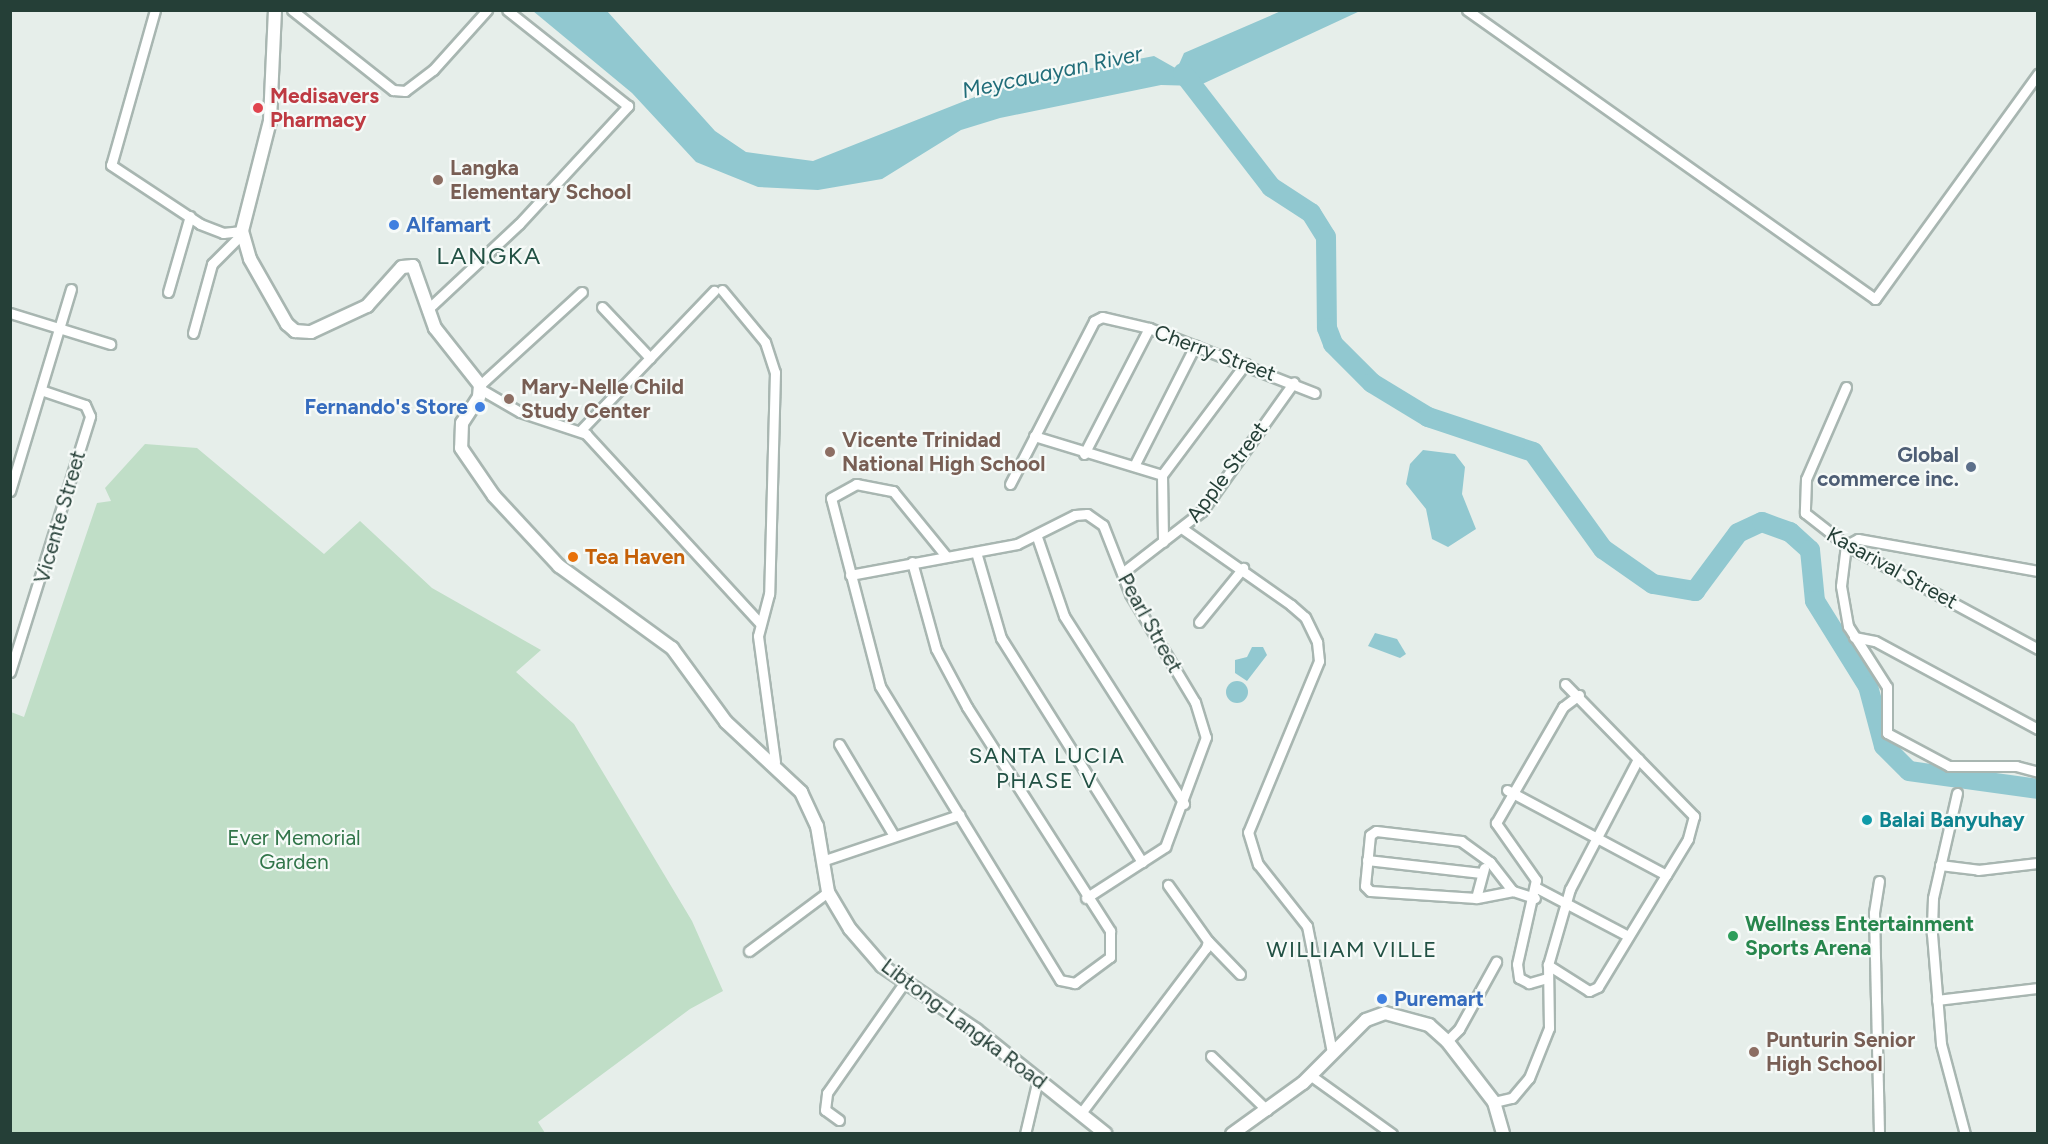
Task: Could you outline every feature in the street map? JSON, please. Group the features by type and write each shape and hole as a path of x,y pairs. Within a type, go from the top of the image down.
{"main road":[{"path":"275,10 270,121 242,232 250,259 295,331 311,332 367,306 408,264 416,270 427,310 435,328 481,387"},
{"name":"Libtong-Langka Road","path":"481,387 462,423 461,448 494,496 559,566 672,648 726,722 775,762 811,808 828,891 850,929 904,983 1038,1079 1106,1134"},
{"path":"1239,1132 1310,1075 1366,1020 1385,1014 1429,1025 1447,1041 1494,1102 1503,1134"}],"street":[{"path":"155,10 111,165 211,230 242,232"},
{"path":"292,10 393,90 405,91 433,70 487,10"},
{"path":"427,310 519,224 628,106 507,10"},
{"path":"1467,10 1875,298 2037,74"},
{"path":"168,292 190,216"},
{"path":"193,333 212,264 242,232"},
{"path":"10,490 71,289"},
{"path":"580,431 718,291 765,342 775,372 768,594 761,624 759,674 770,711 775,762"},
{"path":"582,292 481,387 520,412 580,431 761,624"},
{"path":"602,307 650,358"},
{"path":"11,316 61,328 110,344"},
{"name":"Cherry Street","path":"1034,436 1094,321 1112,319 1149,328 1294,382 1316,393"},
{"path":"1084,454 1149,328"},
{"path":"1134,466 1195,346"},
{"path":"1163,542 1162,475 1245,364"},
{"name":"Apple Street","path":"1122,573 1183,529 1214,496 1294,382"},
{"name":"Kasarival Street","path":"1846,387 1810,466 1802,503 1815,525 1846,545 2037,649"},
{"name":"Vicente Street","path":"10,672 90,416 85,405 41,390"},
{"path":"1010,484 1034,436 1084,454 1162,475"},
{"path":"912,562 936,649 1086,898 1110,931 1113,947 1110,957 1075,983 1060,980 880,687 831,508 837,490 856,484 893,491 946,556"},
{"name":"Pearl Street","path":"850,575 976,552 1037,537 1075,515 1094,517 1103,525 1122,573 1205,725 1206,746 1165,847 1086,898"},
{"path":"1183,529 1243,568 1305,617 1317,642 1319,661 1248,832 1258,864 1306,926 1332,1052"},
{"path":"1037,537 1065,616 1184,804"},
{"path":"2037,571 1867,538 1846,545 1842,600 1854,637 1883,677 1886,728 1892,738 1949,766 2016,766 2037,772"},
{"path":"976,552 1001,638 1142,862"},
{"path":"1199,622 1243,568"},
{"path":"1854,637 1875,641 2037,729"},
{"path":"1548,965 1594,991 1688,840 1694,816 1579,695 1564,684"},
{"path":"1547,978 1522,982 1517,964 1537,888 1530,865 1497,828 1497,816 1563,707 1579,695"},
{"path":"839,744 894,836"},
{"path":"1494,1102 1512,1098 1529,1078 1549,1028 1548,965 1566,900 1638,759"},
{"path":"1511,792 1666,876"},
{"path":"1957,793 1940,866 1932,920 1941,1044 1965,1134"},
{"path":"822,861 959,815"},
{"path":"1513,891 1490,862 1461,841 1376,831 1370,835 1365,886 1370,891 1476,898 1513,891 1535,898"},
{"path":"1367,860 1480,873"},
{"path":"1476,898 1480,873 1490,862"},
{"path":"1940,866 1978,870 2037,863"},
{"path":"1879,881 1874,913 1879,1134"},
{"path":"1168,885 1209,941 1240,974"},
{"path":"1537,888 1566,900 1628,936"},
{"path":"749,951 828,891"},
{"path":"1081,1113 1209,941"},
{"path":"1447,1041 1459,1029 1496,962"},
{"path":"839,1120 825,1110 827,1093 904,983"},
{"path":"1937,1000 2037,988"},
{"path":"1211,1056 1267,1110"},
{"path":"1310,1075 1392,1134"},
{"path":"1025,1134 1038,1079"}],"green space":[{"name":"Ever Memorial Garden","path":"145,444 197,448 324,554 360,521 432,588 541,650 516,672 574,724 692,921 723,991 690,1009 538,1122 545,1133 11,1133 11,712 24,717 97,503 111,501 105,488"}],"water":[{"path":"533,11 607,11 715,131 746,152 813,161 1005,85 1154,56 1177,69 1184,53 1281,11 1360,11 1198,86 1161,85 1000,118 961,130 882,179 818,190 758,187 696,162 632,93"},
{"path":"1423,450 1455,454 1465,467 1462,494 1476,529 1448,547 1432,539 1426,509 1406,484 1410,464"},
{"path":"1375,633 1397,639 1406,654 1400,658 1368,646"},
{"path":"1252,647 1263,647 1267,655 1247,681 1235,673 1235,660 1247,657"},
{"path":"1237,681 1245,684 1248,692 1245,700 1237,703 1229,700 1226,692 1229,684"}],"waterway":[{"path":"1183,73 1271,187 1311,213 1326,237 1327,328 1333,344 1372,383 1428,417 1533,452 1603,549 1653,584 1695,591 1738,533 1762,522 1790,532 1810,550 1815,601 1868,686 1884,746 1909,771 2038,789"}],"place":[{"name":"Medisavers Pharmacy","path":"258,108"},
{"name":"Langka Elementary School","path":"438,180"},
{"name":"Alfamart","path":"394,225"},
{"name":"Mary-Nelle Child Study Center","path":"509,399"},
{"name":"Fernando's Store","path":"480,407"},
{"name":"Vicente Trinidad National High School","path":"830,452"},
{"name":"Global commerce inc.","path":"1971,467"},
{"name":"Tea Haven","path":"573,557"},
{"name":"Balai Banyuhay","path":"1867,820"},
{"name":"Wellness Entertainment Sports Arena","path":"1733,936"},
{"name":"Puremart","path":"1382,999"},
{"name":"Punturin Senior High School","path":"1754,1052"}],"district":[{"name":"LANGKA","path":"489,256"},
{"name":"SANTA LUCIA PHASE V","path":"1047,768"},
{"name":"WILLIAM VILLE","path":"1352,950"}],"water label":[{"name":"Meycauayan River","path":"1052,72"}]}
